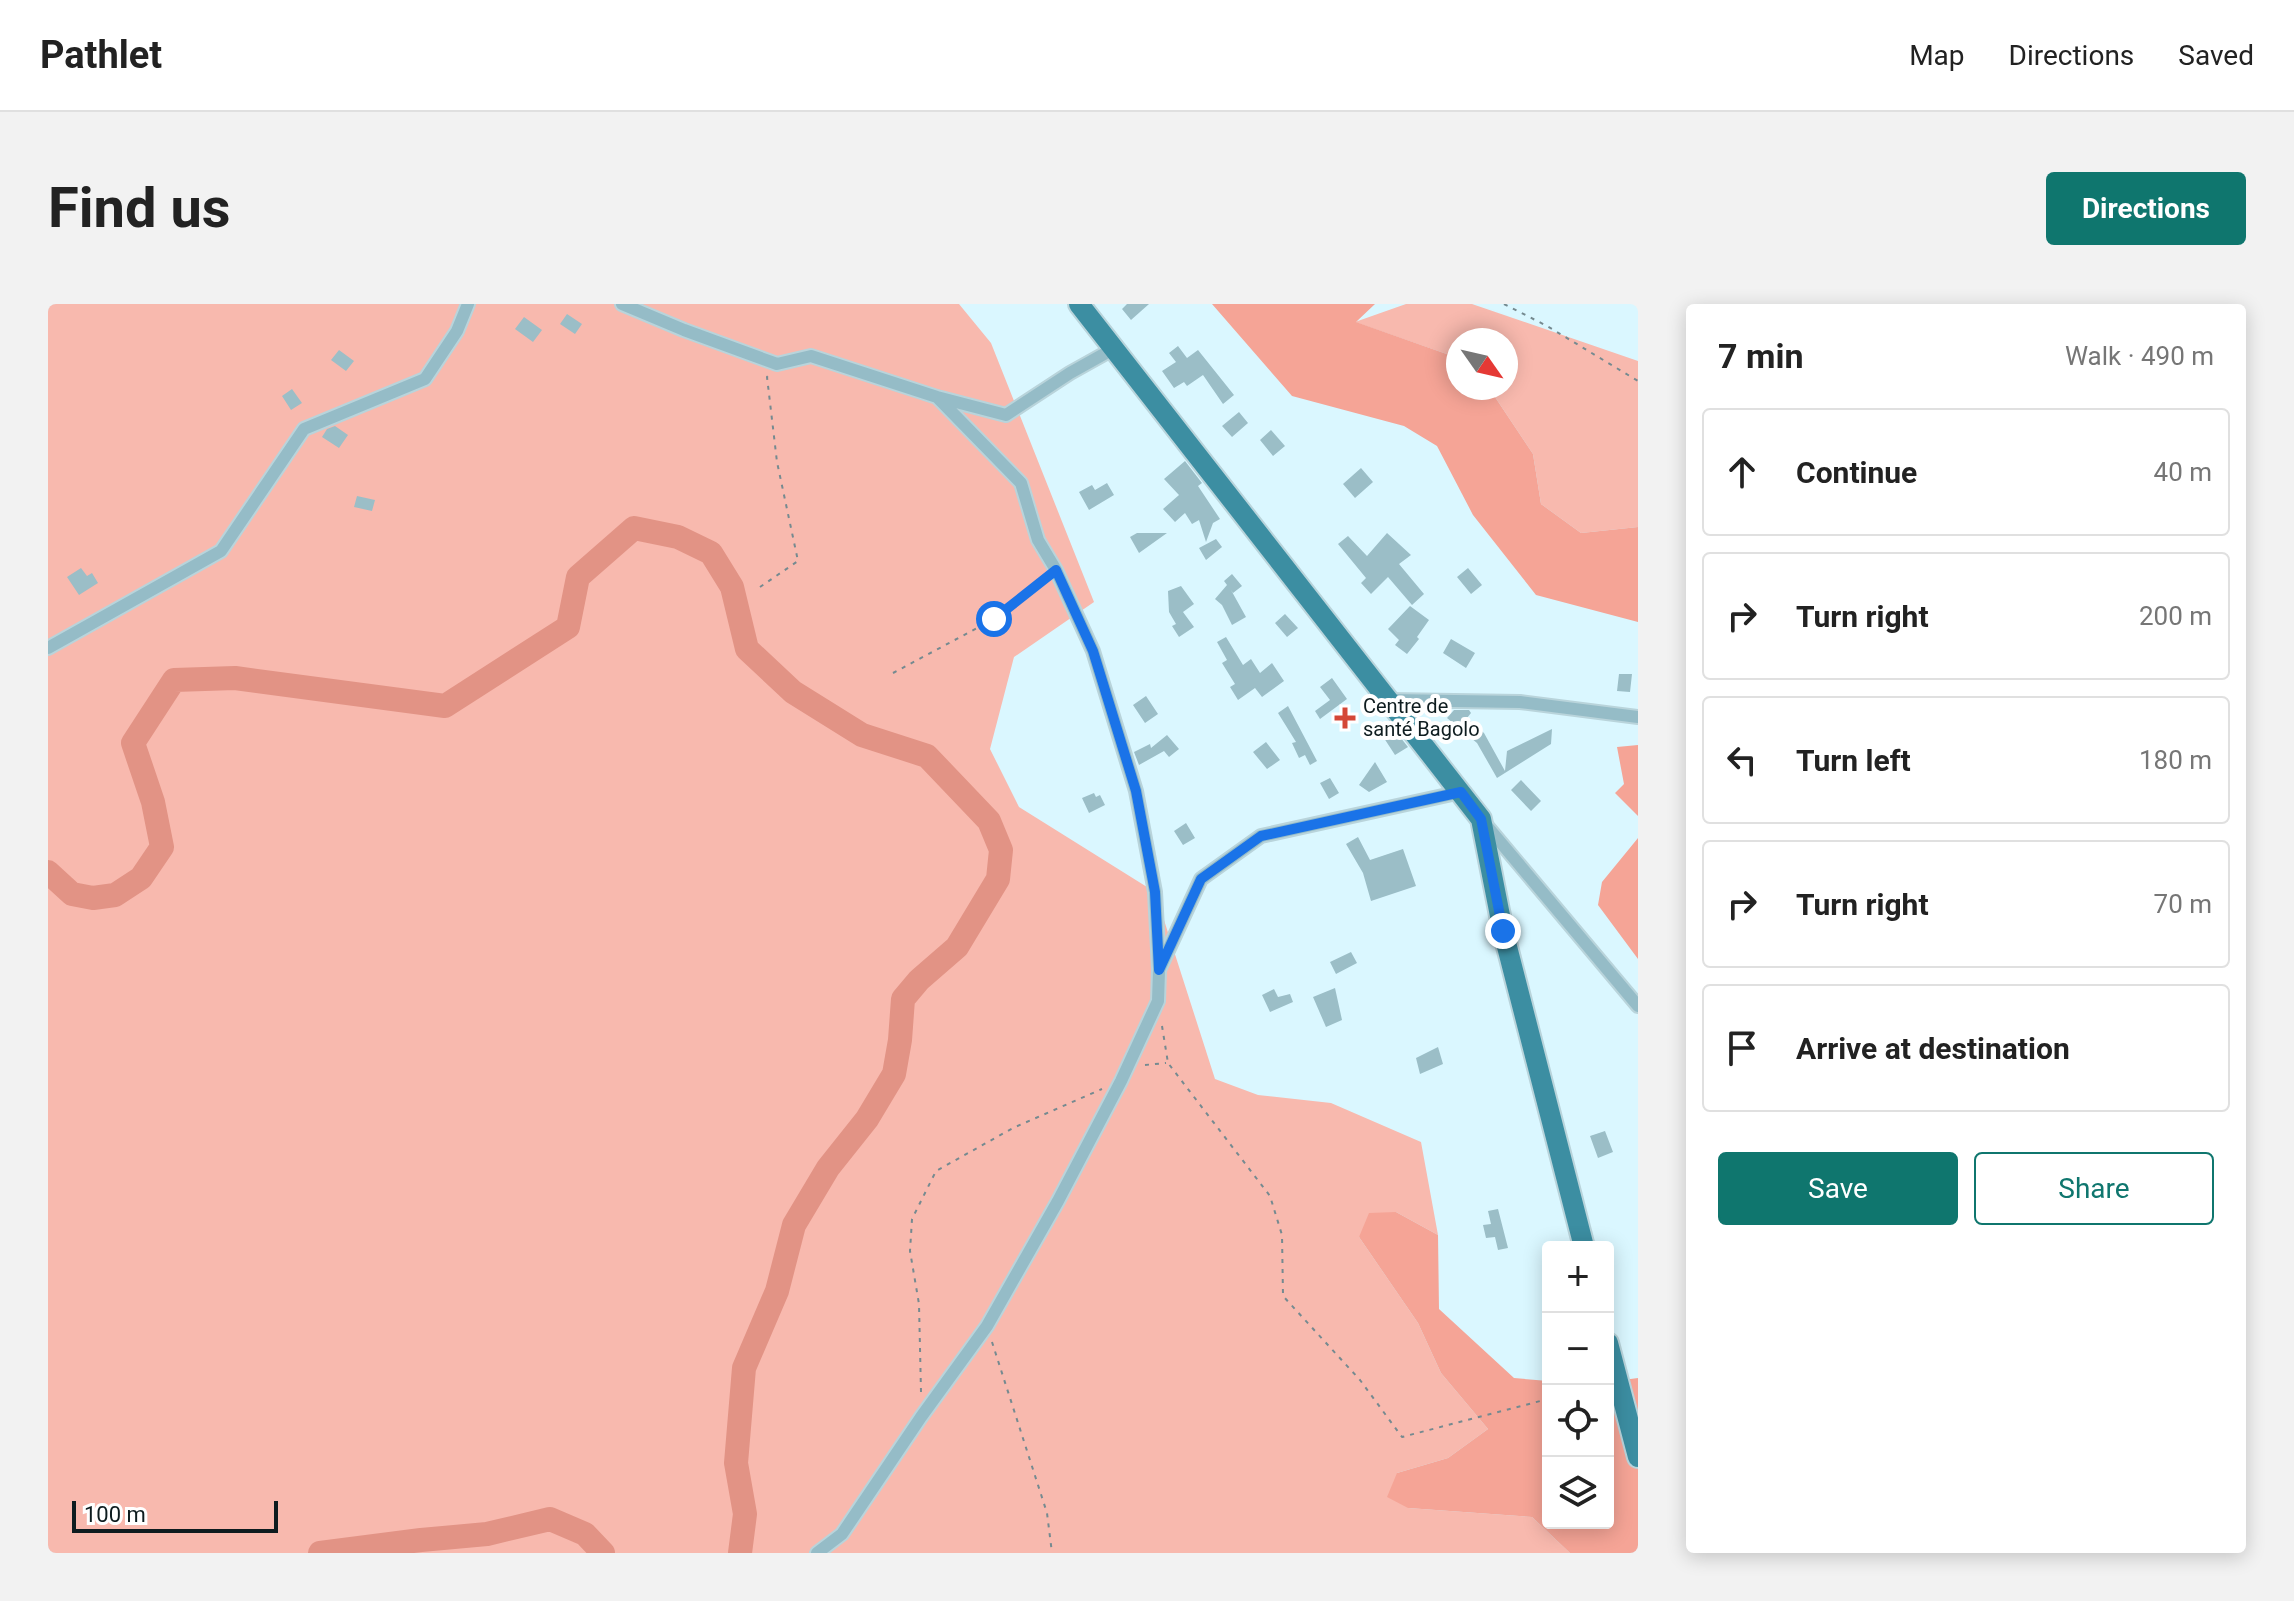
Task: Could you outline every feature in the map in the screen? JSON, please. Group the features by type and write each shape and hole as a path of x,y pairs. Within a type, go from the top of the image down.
{"main road":[{"path":"1079,304 1481,819 1503,931 1582,1241"},
{"path":"1614,1366 1638,1457"}],"street":[{"path":"48,648 221,551 304,429 425,379 457,331 468,304"},
{"path":"622,304 777,364 811,356 937,397 1006,415 1113,349"},
{"path":"817,1553 842,1534 987,1326 1058,1201 1121,1081 1158,1001 1155,892 1136,791 1093,651 1056,570 1038,540 1021,483 937,397"},
{"path":"1389,700 1520,702 1638,717"},
{"path":"1159,970 1201,879 1261,836 1461,792"},
{"path":"1481,819 1638,1006"}],"path":[{"path":"1504,304 1638,381"},
{"path":"760,587 798,561 777,462 767,377 777,364"},
{"path":"1629,377 1638,376"},
{"path":"893,673 994,619 1056,570"},
{"path":"1158,1001 1168,1063 1270,1196 1282,1235 1283,1296 1360,1380 1402,1437 1542,1401"},
{"path":"921,1417 919,1304 910,1251 912,1219 936,1171 1013,1128 1121,1081 1136,1066 1168,1063"},
{"path":"987,1326 1047,1513 1052,1553"}],"shaded area":[{"path":"48,304 959,304 991,343 1094,602 1014,657 990,749 1019,807 1155,892 1215,1079 1258,1095 1331,1103 1421,1142 1438,1235 1396,1212 1359,1237 1418,1323 1441,1373 1488,1429 1448,1458 1397,1473 1408,1508 1532,1517 1570,1553 48,1553"},
{"path":"1212,304 1375,304 1356,322 1446,354 1446,400 1497,400 1533,454 1541,504 1581,533 1638,527 1638,622 1536,595 1473,515 1437,446 1404,426 1292,396"},
{"path":"1406,304 1472,304 1638,361 1638,527 1581,533 1541,504 1533,454 1497,400 1518,400 1518,328 1446,328 1446,354 1355,322"},
{"path":"1638,745 1638,816 1615,793 1624,784 1617,747"},
{"path":"1638,838 1638,959 1598,905 1602,882"},
{"path":"1396,1212 1438,1235 1439,1309 1514,1378 1542,1380 1542,1526 1532,1517 1408,1508 1387,1497 1397,1473 1448,1458 1488,1429 1441,1373 1418,1323 1359,1237 1369,1213"},
{"path":"1638,1378 1638,1553 1570,1553 1545,1529 1614,1529 1614,1381"}],"building":[{"path":"1127,304 1149,304 1131,320 1122,309"},
{"path":"567,314 582,324 575,334 560,324"},
{"path":"524,317 542,330 533,342 515,329"},
{"path":"1178,346 1187,358 1198,350 1234,395 1223,404 1203,375 1187,386 1184,382 1174,388 1162,371 1176,362 1169,353"},
{"path":"339,350 354,361 346,371 331,360"},
{"path":"292,389 302,403 291,410 282,396"},
{"path":"1239,412 1248,423 1232,437 1222,426"},
{"path":"335,426 348,435 339,448 322,437 327,429"},
{"path":"1271,430 1285,446 1273,456 1260,440"},
{"path":"1185,461 1202,483 1198,486 1220,519 1213,523 1206,542 1199,520 1192,524 1185,513 1175,522 1163,509 1179,495 1164,479"},
{"path":"1361,468 1373,482 1355,498 1343,484"},
{"path":"1107,483 1114,495 1089,510 1079,492 1092,485 1095,490"},
{"path":"357,496 375,500 372,511 354,507"},
{"path":"1137,533 1167,533 1139,553 1130,537"},
{"path":"1387,533 1411,555 1399,564 1424,594 1412,605 1388,577 1371,594 1361,583 1366,578 1338,544 1348,536 1367,556"},
{"path":"1216,539 1222,547 1206,560 1199,548"},
{"path":"81,568 87,576 92,573 98,583 79,595 67,577"},
{"path":"1468,568 1482,585 1471,594 1457,577"},
{"path":"1232,574 1242,586 1233,593 1231,590 1246,617 1232,625 1222,605 1215,599 1227,585 1224,581"},
{"path":"1181,586 1194,604 1183,612 1194,627 1179,637 1172,626 1176,624 1169,612 1168,591"},
{"path":"1410,606 1429,620 1407,654 1395,645 1399,640 1388,629"},
{"path":"1285,614 1298,628 1287,637 1275,623"},
{"path":"1226,637 1243,665 1251,659 1260,673 1272,663 1284,681 1262,697 1255,688 1238,700 1230,687 1235,684 1222,663 1227,660 1217,642"},
{"path":"1451,639 1475,653 1466,668 1443,653"},
{"path":"1619,674 1632,674 1630,692 1617,691"},
{"path":"1332,678 1347,699 1320,719 1315,711 1330,700 1320,687"},
{"path":"1146,696 1158,714 1145,723 1133,705"},
{"path":"1288,706 1317,761 1310,765 1305,755 1299,758 1292,743 1296,742 1278,713"},
{"path":"1454,710 1469,710 1471,713 1467,718 1484,733 1505,771 1507,751 1552,729 1551,744 1497,778 1477,743 1447,718"},
{"path":"1393,728 1408,747 1395,755 1382,735"},
{"path":"1167,735 1179,749 1169,757 1164,751 1139,765 1134,752 1150,744 1151,748"},
{"path":"1266,742 1280,760 1267,769 1253,752"},
{"path":"1375,762 1387,782 1369,792 1359,785"},
{"path":"1330,778 1339,793 1329,799 1320,783"},
{"path":"1521,780 1541,801 1531,811 1511,790"},
{"path":"1094,793 1096,797 1100,795 1105,805 1089,813 1082,798"},
{"path":"1186,823 1195,838 1183,845 1174,831"},
{"path":"1358,837 1370,860 1403,849 1416,886 1371,901 1363,873 1346,844"},
{"path":"1351,952 1357,963 1336,974 1330,962"},
{"path":"1335,988 1342,1020 1326,1027 1313,997"},
{"path":"1274,989 1278,997 1290,994 1293,1002 1270,1012 1262,995"},
{"path":"1438,1047 1443,1064 1420,1074 1416,1058"},
{"path":"1605,1131 1613,1152 1598,1158 1590,1136"},
{"path":"1498,1209 1508,1248 1498,1250 1495,1237 1486,1238 1483,1225 1491,1224 1488,1211"}],"waterway":[{"path":"48,872 72,894 93,898 115,895 141,878 162,847 153,802 133,743 174,680 235,678 445,706 568,627 578,577 634,528 678,537 711,553 732,587 747,649 793,692 862,735 927,756 989,821 1001,850 998,879 957,947 919,980 903,999 894,1074 867,1119 828,1168 794,1225 777,1291 744,1368 736,1463 745,1514 740,1553"},
{"path":"320,1553 487,1534 550,1519 585,1534 603,1553"}],"place":[{"name":"Centre de santé Bagolo","path":"1345,718"}],"route":[{"path":"994,619 1056,570 1093,651 1136,791 1155,892 1159,970 1201,879 1261,836 1461,792 1481,819 1503,931"}]}
